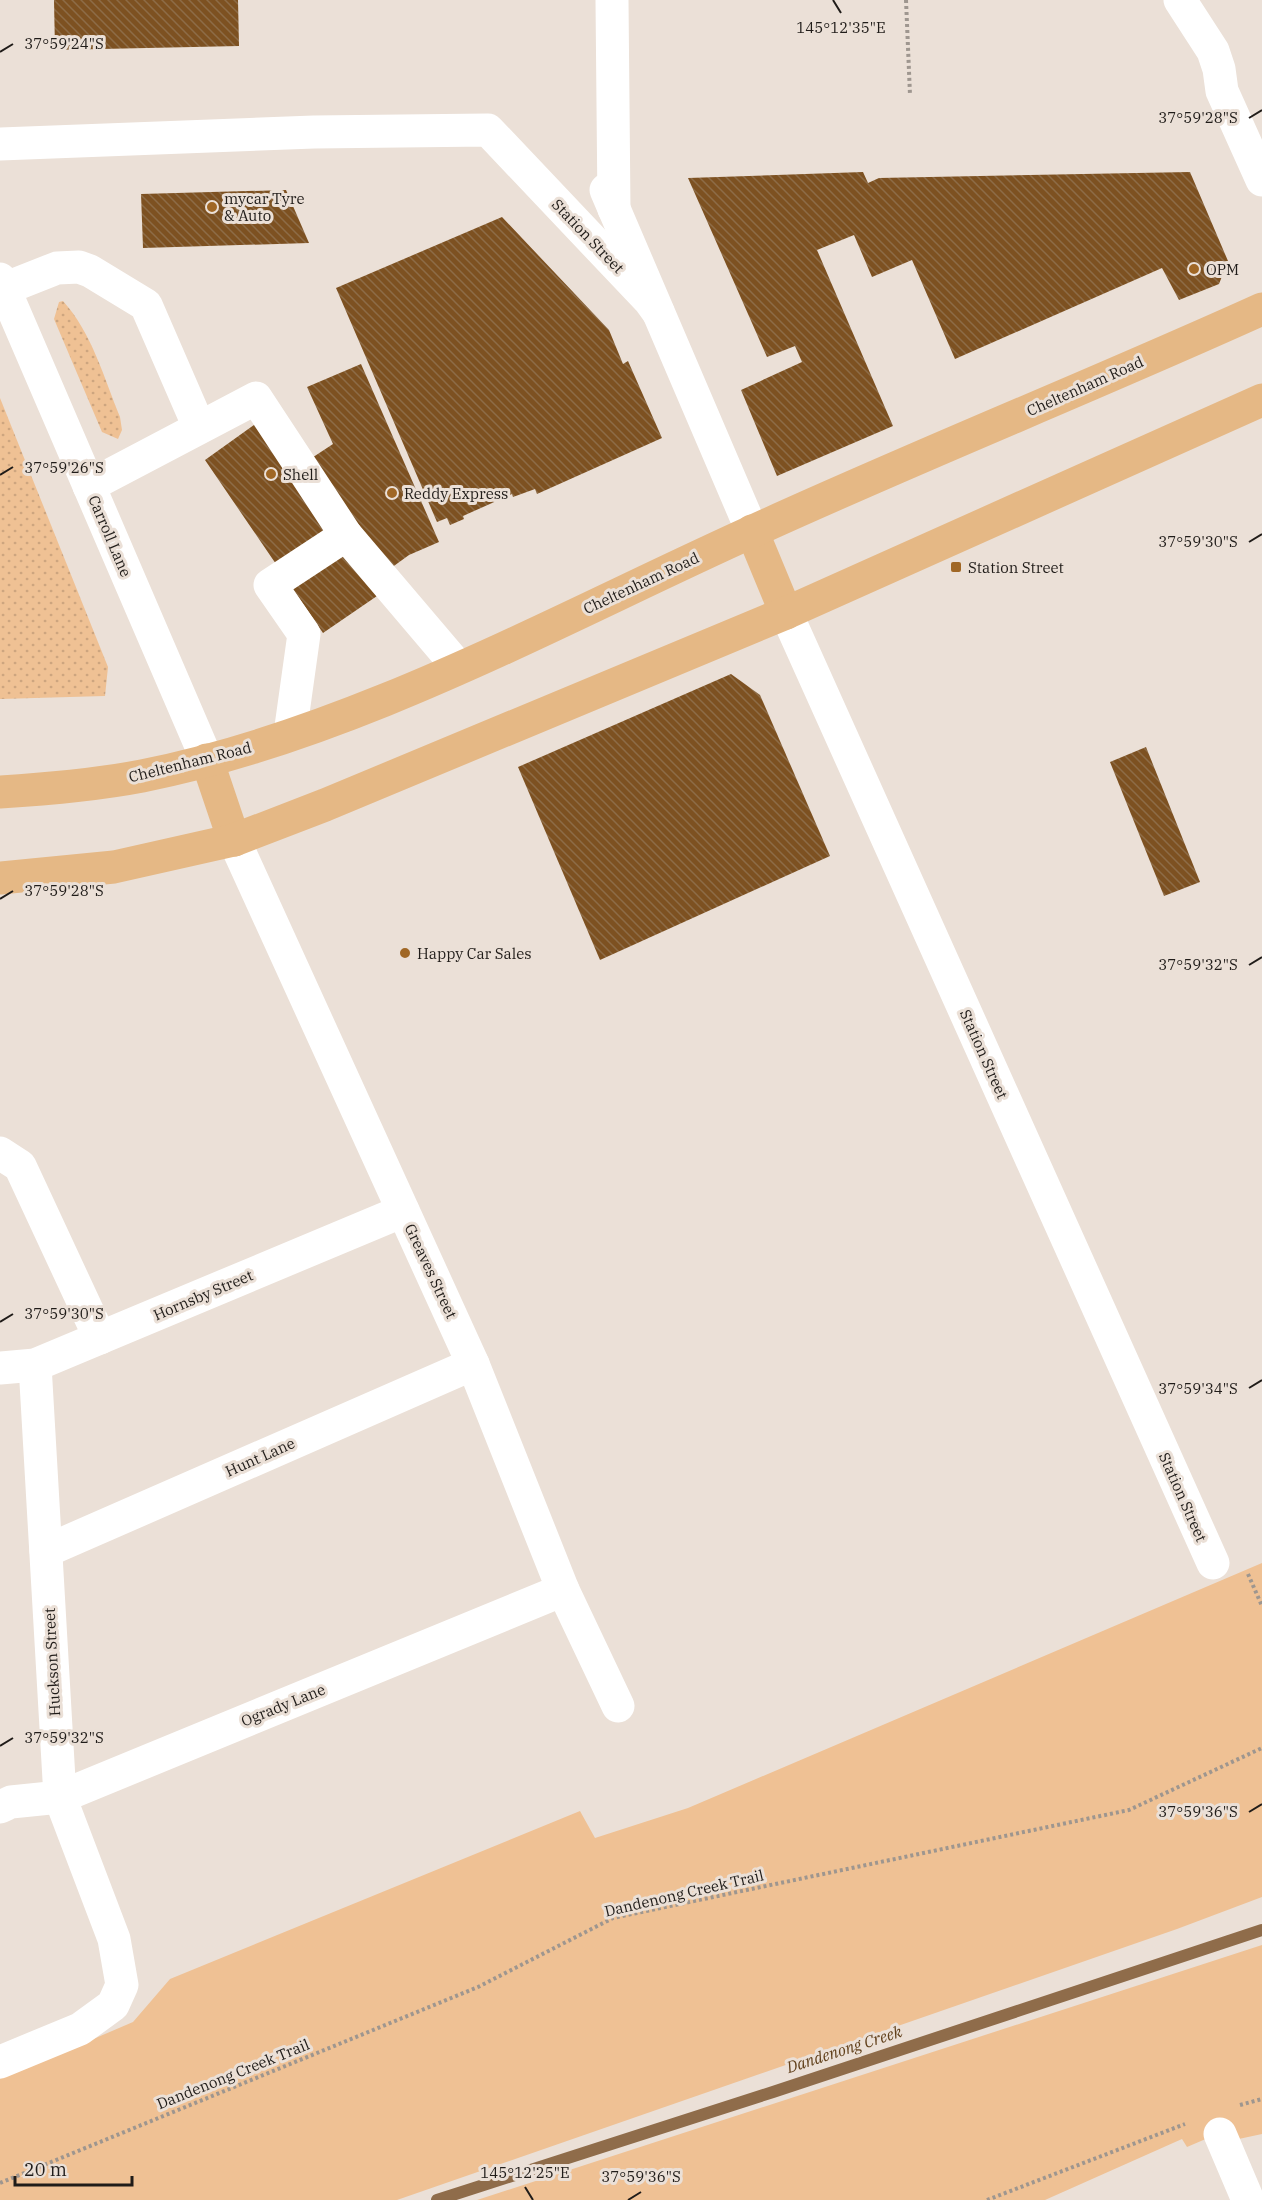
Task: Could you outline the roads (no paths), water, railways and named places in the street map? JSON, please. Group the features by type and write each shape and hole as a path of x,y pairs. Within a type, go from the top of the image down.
{"main road":[{"name":"Cheltenham Road","path":"0,792 54,789 141,776 207,760 290,734 389,698 459,668 752,531 1262,309"},
{"path":"0,879 114,867 234,840 326,805 786,612 1262,400"},
{"name":"Station Street","path":"752,531 786,612"},
{"path":"207,760 234,840"}],"street":[{"name":"Station Street","path":"612,0 610,200 752,531"},
{"path":"1180,0 1213,51 1219,69 1222,91 1262,180"},
{"name":"Station Street","path":"0,144 314,132 488,130 658,312"},
{"path":"2,284 57,268 79,267 90,271 146,305 199,427"},
{"name":"Carroll Lane","path":"2,284 207,760"},
{"path":"89,486 256,398 346,535 459,668"},
{"path":"290,734 304,634 270,585 346,535"},
{"name":"Station Street","path":"786,612 1213,1563"},
{"name":"Greaves Street","path":"234,840 473,1364 563,1590 618,1706"},
{"path":"0,1153 20,1166 100,1338"},
{"name":"Hornsby Street","path":"0,1368 35,1365 403,1211"},
{"name":"Hunt Lane","path":"46,1551 473,1364"},
{"name":"Huckson Street","path":"0,2062 80,2030 113,2005 122,1984 114,1940 60,1797 35,1365"},
{"name":"Ogrady Lane","path":"0,1807 11,1802 60,1797 563,1590"},
{"path":"1224,2121 1248,2200"}],"waterway":[{"name":"Dandenong Creek","path":"437,2200 773,2092 1262,1930"}],"place":[{"name":"mycar Tyre & Auto","path":"212,207"},
{"name":"OPM","path":"1194,269"},
{"name":"Shell","path":"271,474"},
{"name":"Reddy Express","path":"392,493"},
{"name":"Station Street","path":"956,567"},
{"name":"Happy Car Sales","path":"405,953"}]}
